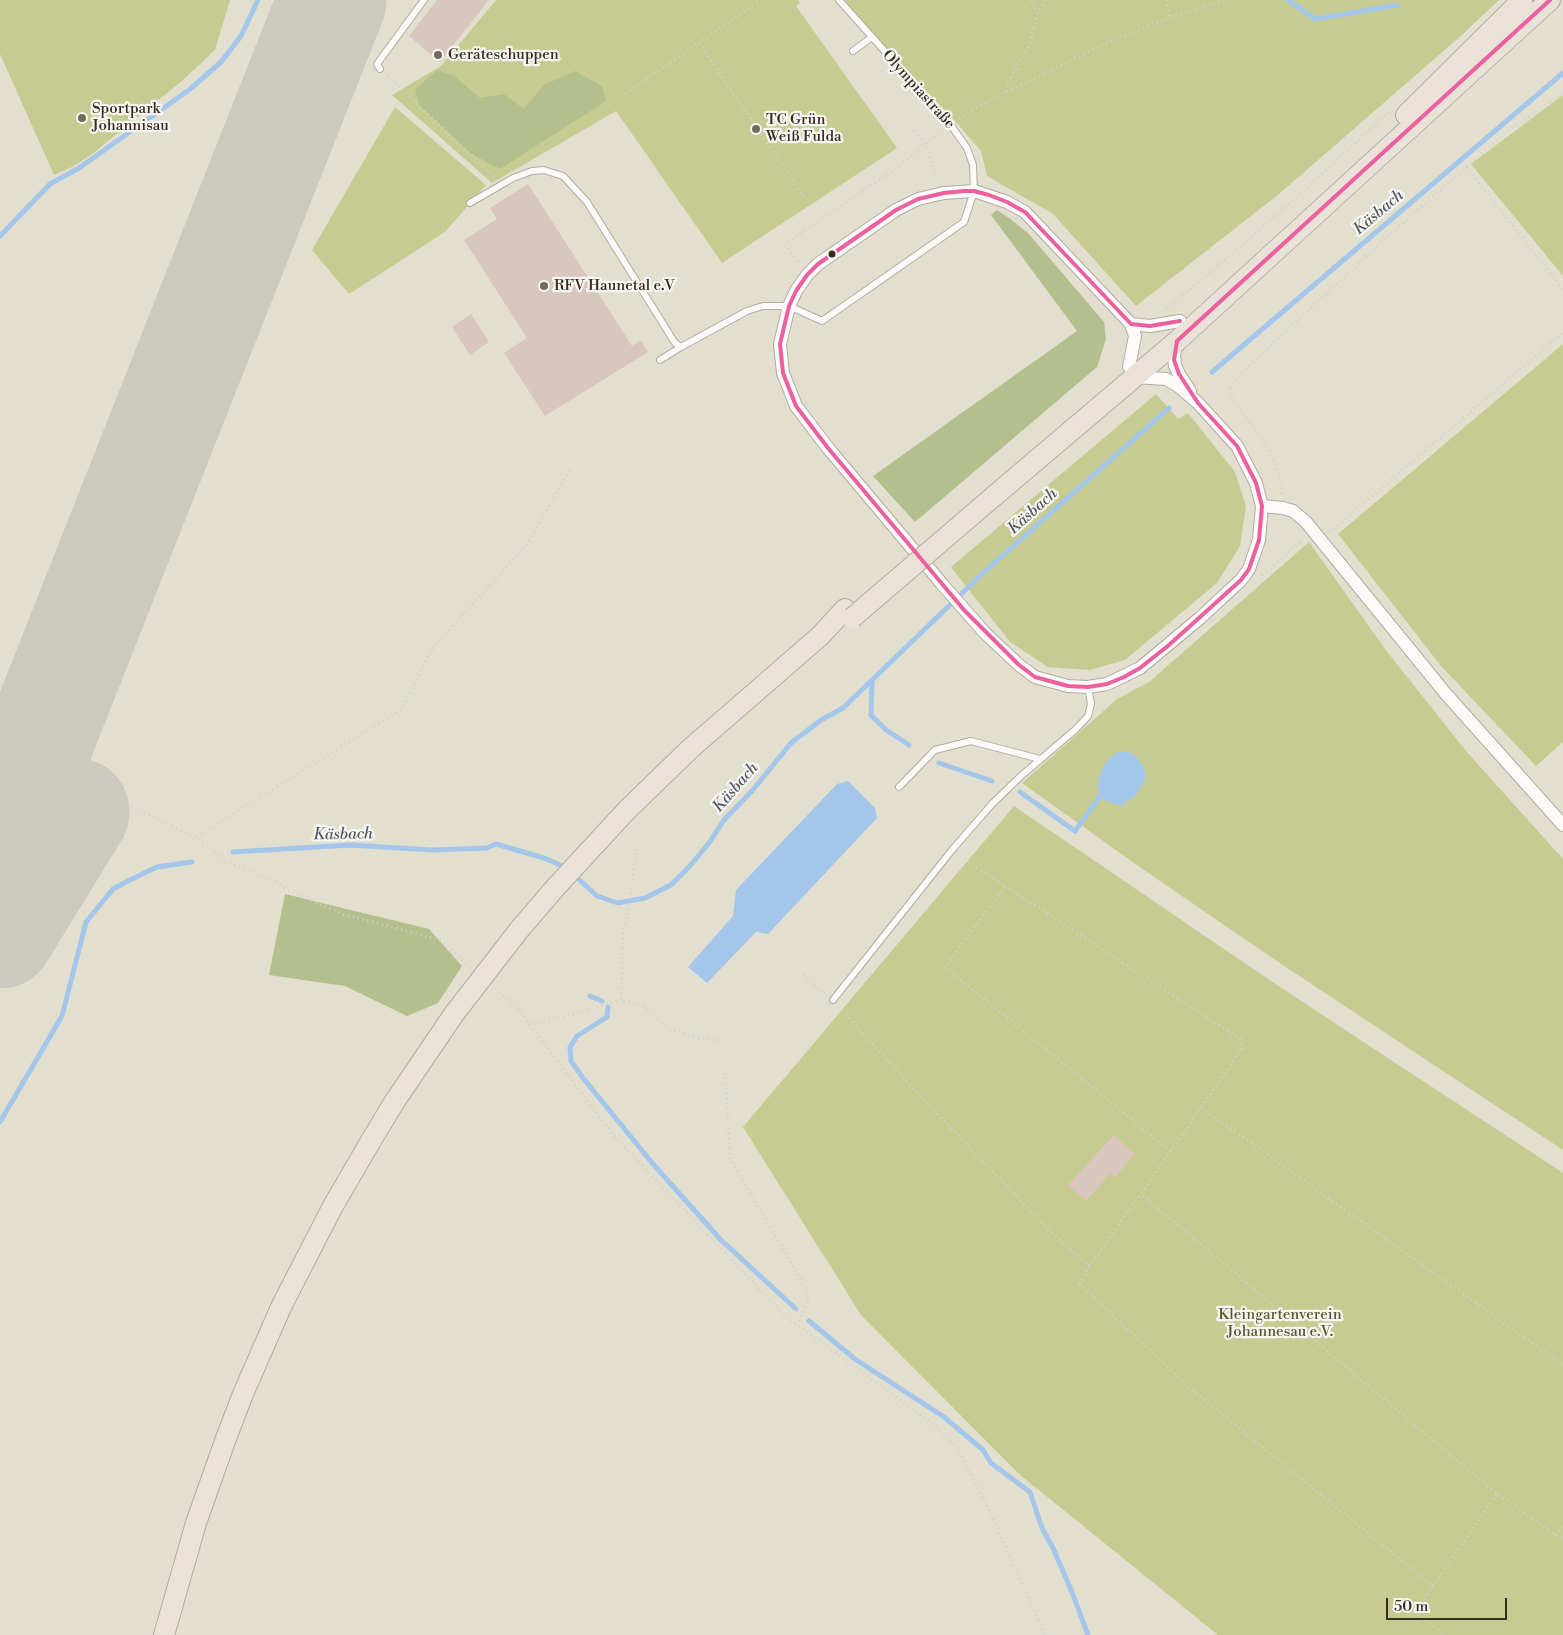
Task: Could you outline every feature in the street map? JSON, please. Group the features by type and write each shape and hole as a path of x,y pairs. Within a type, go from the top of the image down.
{"main road":[{"path":"1178,331 1356,164 1522,0"},
{"path":"164,1635 196,1523 224,1441 282,1305 333,1206 400,1094 454,1014 525,923 627,810 691,748 820,636 849,614 1132,372 1550,0"}],"street":[{"path":"974,191 1007,202 1025,212 1131,324 1135,336 1132,372 1166,379 1178,386 1198,403 1237,446 1256,483 1262,506 1259,540 1250,569 1241,580 1193,624 1140,668 1107,684 1088,687 1068,686 1035,678 1005,652 964,610 837,458 796,406 785,380 780,344 789,306 807,275 818,264 896,210 918,199 942,193 974,191"},
{"path":"1131,324 1178,331 1174,355 1175,366 1198,403"},
{"path":"1262,506 1293,511 1317,535 1446,694 1563,825"}],"lane":[{"path":"380,69 378,64 424,0"},
{"name":"Olympiastraße","path":"839,0 950,124 967,148 971,158 974,191"},
{"path":"853,52 872,37"},
{"path":"470,203 513,178 532,171 544,170 563,176 587,202 678,345"},
{"path":"660,360 678,345 747,311 763,306 789,306 822,322 964,222 974,191"},
{"path":"833,1000 952,850 992,804 1088,716 1091,704 1088,687"},
{"path":"899,787 934,750 971,741 1040,759"}],"path":[{"path":"622,96 760,0"},
{"path":"1031,0 1037,14"},
{"path":"1005,93 1008,82 1030,43 1037,14 1046,0"},
{"path":"1167,0 1170,17"},
{"path":"798,261 786,244 896,168 950,124 973,109 1098,47 1170,17 1226,0"},
{"path":"699,43 804,198"},
{"path":"380,69 503,185"},
{"path":"1283,508 1281,482 1272,455 1230,394 1230,387 1236,378 1384,240 1510,129 1563,94"},
{"path":"1161,312 1197,284 1288,205 1392,108"},
{"path":"915,131 926,145 938,180"},
{"path":"1466,168 1563,289"},
{"path":"1257,579 1317,535 1563,333"},
{"path":"195,838 402,709 432,649 529,542 569,470"},
{"path":"118,801 157,818 210,846 225,862 276,881 288,890 343,914 440,940 475,971"},
{"path":"621,1000 623,932 631,894 637,849"},
{"path":"952,850 1240,1039 1242,1049 1172,1152 1089,1266 1080,1284 1184,1382 1433,1586"},
{"path":"1005,886 944,967 1172,1152"},
{"path":"803,975 833,1000 946,1123 1049,1230 1089,1266"},
{"path":"489,983 517,1008 612,1134 785,1316 934,1425 957,1447 991,1514 1044,1635"},
{"path":"530,1025 556,1020 621,1000 643,1006 668,1028 691,1036 721,1040"},
{"path":"725,1072 730,1158 807,1290 807,1305 797,1325"},
{"path":"1202,1108 1563,1365"},
{"path":"1141,1194 1498,1494 1563,1540"},
{"path":"1445,1635 1416,1612 1498,1494"},
{"path":"1555,1534 1563,1524"}],"green space":[{"name":"Sportpark Johannisau","path":"0,0 230,0 215,50 183,80 91,155 72,167 54,175 0,54"},
{"name":"TC Grün Weiß Fulda","path":"496,0 798,0 801,3 796,6 897,148 722,263 616,111 492,183 392,95 441,66"},
{"path":"845,0 1499,0 1463,34 1279,194 1136,306 1053,214 987,176 981,151 873,35"},
{"path":"438,70 454,76 480,98 504,94 524,109 544,85 575,71 602,86 606,101 500,169 470,153 419,105 415,89"},
{"path":"1563,95 1563,276 1471,164"},
{"path":"395,107 486,185 445,232 349,294 312,250"},
{"path":"997,210 1028,233 1104,322 1106,339 1097,367 915,522 873,476 1077,331 991,215"},
{"path":"1563,344 1563,742 1536,766 1441,666 1338,534"},
{"path":"1156,394 1178,419 1188,413 1235,472 1246,506 1240,546 1217,583 1125,660 1090,670 1048,667 1010,642 951,567"},
{"path":"1309,542 1385,649 1466,751 1563,859 1563,1150 1284,966 1141,868 1022,783 1117,699 1149,682"},
{"name":"Kleingartenverein Johannesau e.V.","path":"1014,806 1277,985 1563,1173 1563,1635 1218,1635 1019,1474 861,1315 743,1127"},
{"path":"285,894 429,929 462,966 438,1003 407,1016 345,986 269,975"}],"water":[{"path":"1128,751 1137,757 1145,770 1145,781 1135,796 1121,806 1103,800 1097,785 1103,766 1115,753"},
{"path":"848,781 875,808 877,818 768,934 756,932 707,983 688,967 733,916 736,890 837,784"}],"building":[{"path":"437,0 489,0 440,62 409,36"},
{"name":"RFV Haunetal e.V","path":"528,184 632,346 641,340 648,352 545,416 504,353 527,338 464,240 497,219 490,208"},
{"path":"471,314 489,342 470,355 452,327"},
{"path":"1114,1135 1135,1154 1115,1177 1111,1173 1086,1201 1068,1185"}],"waterway":[{"path":"0,236 50,184 79,168 189,90 221,62 241,36 258,0"},
{"path":"1288,0 1315,19 1397,5"},
{"name":"Käsbach","path":"1212,372 1563,73"},
{"name":"Käsbach","path":"573,874 597,896 618,903 645,898 671,885 689,867 709,843 724,820 752,791 791,743 821,720 843,708 982,574 1169,408"},
{"path":"872,681 871,715 886,730 909,745"},
{"path":"939,763 992,781"},
{"path":"1020,792 1075,831 1101,795"},
{"name":"Käsbach","path":"233,852 350,845 433,850 487,848 496,844 544,858 567,868"},
{"name":"Käsbach","path":"0,1122 62,1016 86,922 113,889 157,867 192,862"},
{"path":"590,996 602,1001"},
{"path":"608,1007 607,1017 577,1036 570,1047 571,1061 653,1164 721,1240 796,1309"},
{"path":"809,1321 855,1359 944,1417 983,1450 991,1463 1030,1492 1042,1528 1072,1592 1088,1635"}],"runway":[{"path":"0,840 332,1"},
{"path":"0,934 75,812"}],"transit line":[{"path":"1177,341 1550,0"},
{"path":"1177,341 1174,360 1179,374 1198,403 1237,446 1256,483 1262,506 1259,540 1249,569 1241,580 1169,645 1140,668 1124,677 1107,684 1088,687 1068,686 1035,677 1019,665 964,610 828,448 796,406 783,373 780,344 789,306 796,291 807,275 818,264 896,210 918,199 964,191 974,191 989,195 1025,212 1131,324 1150,326 1180,321"}],"place":[{"name":"Geräteschuppen","path":"438,55"},
{"name":"Sportpark Johannisau","path":"82,118"},
{"name":"TC Grün Weiß Fulda","path":"756,129"},
{"name":"RFV Haunetal e.V","path":"544,286"}]}
